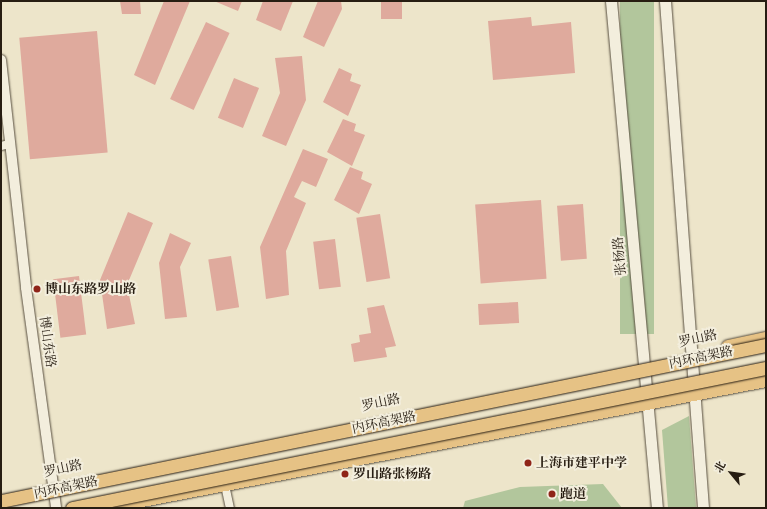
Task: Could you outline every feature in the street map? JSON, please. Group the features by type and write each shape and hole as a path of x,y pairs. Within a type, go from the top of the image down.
{"highway":[{"name":"内环高架路","path":"1,501 766,344"},
{"name":"内环高架路","path":"72,508 766,368"}],"main road":[{"name":"张杨路","path":"611,1 657,508"},
{"path":"665,1 693,355 703,508"},
{"name":"罗山路","path":"1,496 693,355 766,338"},
{"path":"106,508 648,402 766,381"}],"street":[{"name":"博山东路","path":"1,60 5,145 54,485 56,508"},
{"path":"225,484 230,508"}],"green space":[{"path":"620,1 654,1 654,334 620,334"},
{"path":"689,416 696,508 668,508 662,430"},
{"name":"跑道","path":"603,484 622,508 463,508 465,501 520,487"}],"building":[{"path":"120,1 140,1 141,14 122,14"},
{"path":"164,1 190,1 155,85 134,75"},
{"path":"214,1 242,1 238,11"},
{"path":"263,1 293,1 281,31 256,20"},
{"path":"318,1 341,1 342,9 324,47 303,37"},
{"path":"381,1 402,1 402,19 381,19"},
{"path":"531,17 532,26 571,22 575,73 493,80 488,21"},
{"path":"206,22 230,33 194,110 170,99"},
{"path":"97,31 108,153 30,159 19,38"},
{"path":"302,56 306,100 286,146 262,136 280,93 275,58"},
{"path":"339,68 352,74 350,81 361,85 348,116 323,102"},
{"path":"234,78 259,88 243,128 218,118"},
{"path":"343,119 356,124 354,131 365,135 352,166 327,152"},
{"path":"303,149 328,159 316,187 302,181 294,197 306,203 286,251 289,295 266,299 260,247"},
{"path":"350,167 363,172 361,179 372,184 359,214 334,200"},
{"path":"541,200 547,279 481,283 475,205"},
{"path":"583,204 587,259 561,261 557,206"},
{"path":"128,212 153,223 127,285 135,324 107,329 100,280"},
{"path":"380,214 390,278 366,282 356,218"},
{"path":"170,233 191,243 180,267 187,317 165,319 159,263"},
{"path":"335,239 341,287 319,289 313,242"},
{"path":"231,256 239,307 216,311 208,260"},
{"path":"79,276 86,335 60,338 53,279"},
{"path":"518,302 519,323 479,325 478,304"},
{"path":"384,305 396,346 385,348 387,357 354,362 351,344 360,342 359,335 371,333 367,308"}],"place":[{"name":"博山东路罗山路","path":"37,289"},
{"name":"上海市建平中学","path":"528,463"},
{"name":"罗山路张杨路","path":"345,474"},
{"name":"跑道","path":"552,494"}]}
